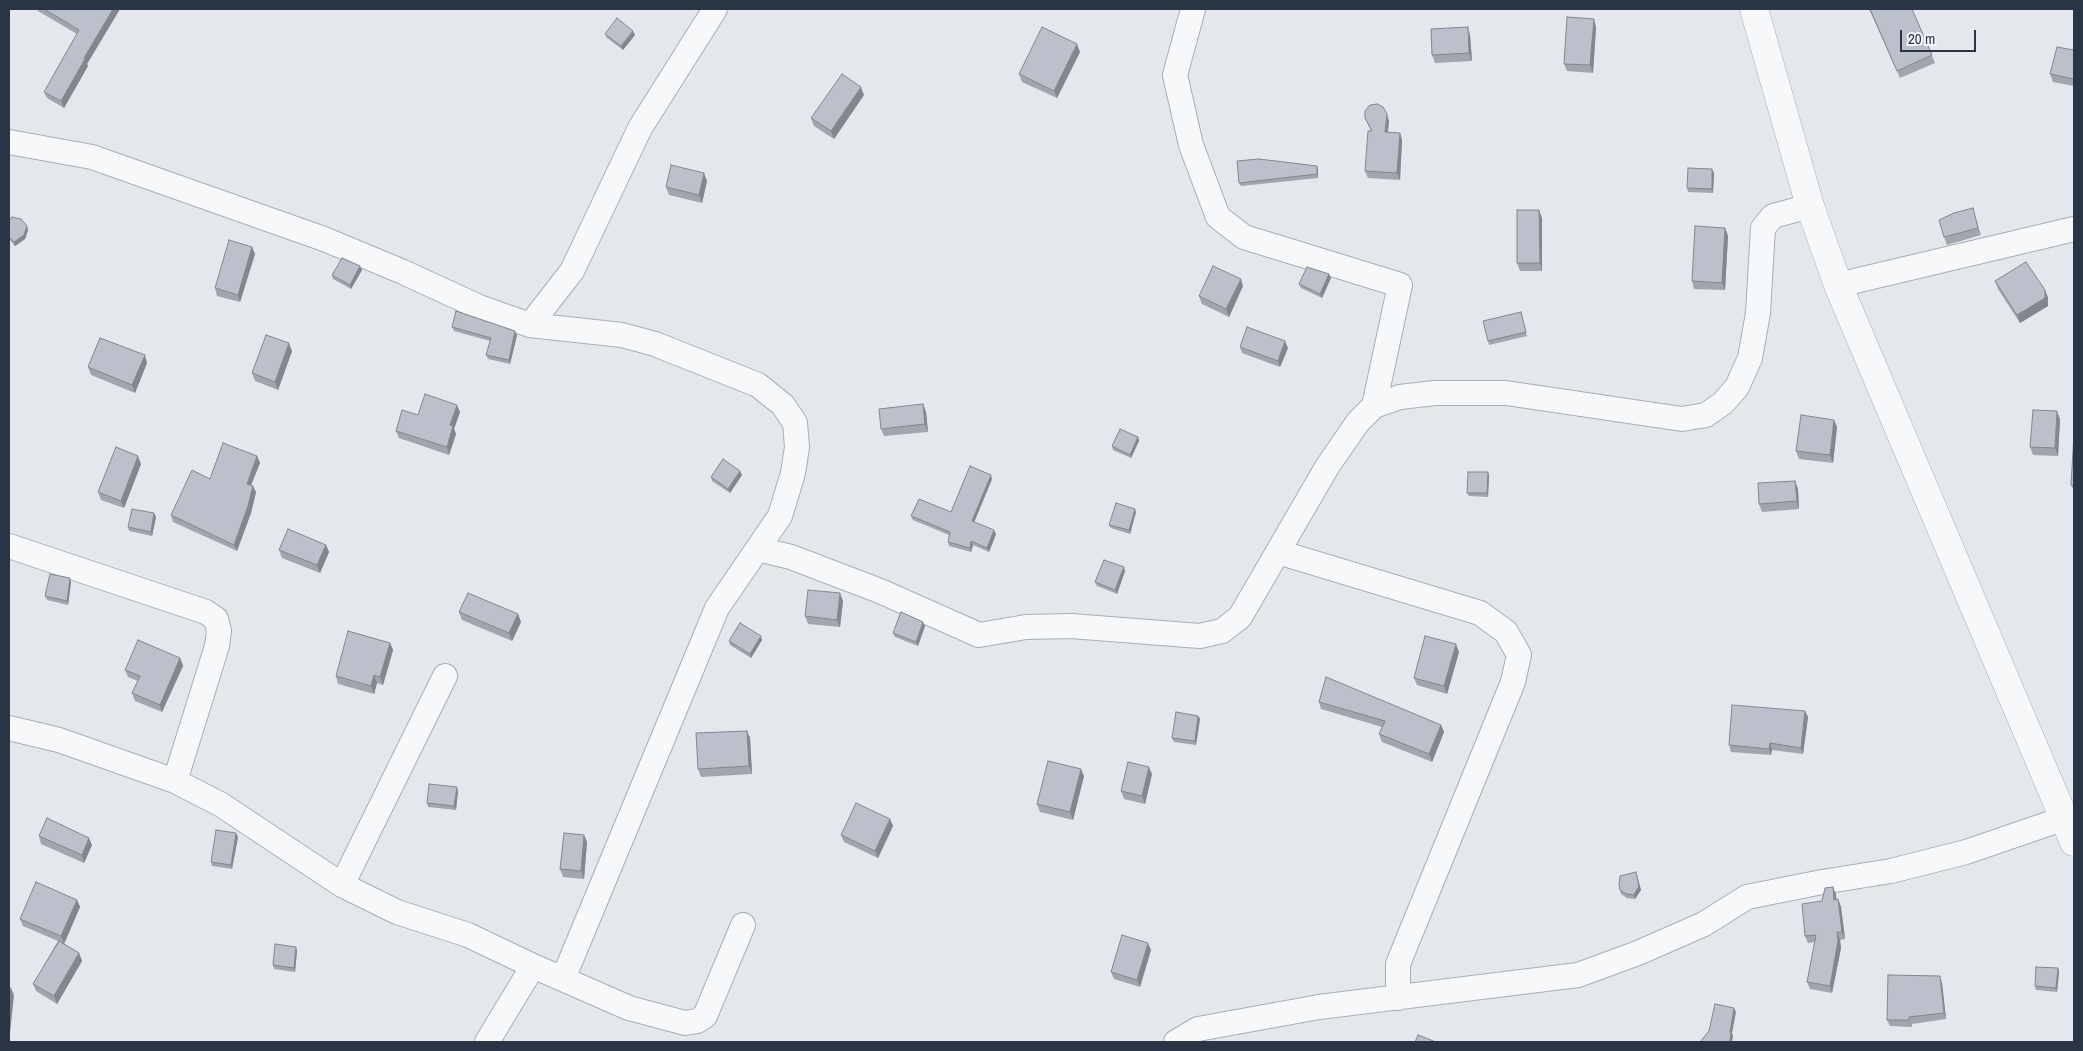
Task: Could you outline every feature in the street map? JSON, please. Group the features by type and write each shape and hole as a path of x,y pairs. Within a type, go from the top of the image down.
{"street":[{"path":"530,325 572,271 640,128 715,9"},
{"path":"1193,9 1175,75 1191,145 1218,217 1244,237 1400,285 1374,406"},
{"path":"1176,1042 1198,1029 1319,1007 1578,975 1638,953 1704,924 1746,897 1910,866 2071,825 1838,285 1810,206 1754,9"},
{"path":"9,142 92,157 324,240 403,272 479,307 530,325 622,335 655,344 758,385 783,405 795,423 797,447 793,473 780,516 717,608 563,979"},
{"path":"758,549 791,557 871,588 979,635 1026,627 1071,626 1200,636 1222,632 1240,617 1327,467 1358,422 1374,406 1400,397 1435,393 1506,393 1682,419 1706,415 1723,403 1737,387 1750,358 1758,313 1763,228 1773,216 1810,206"},
{"path":"1838,285 2074,229"},
{"path":"9,546 206,612 216,619 219,631 217,646 175,781"},
{"path":"1278,552 1480,613 1506,632 1519,655 1513,682 1398,964 1398,998"},
{"path":"342,885 445,676"},
{"path":"9,728 59,740 175,781 220,804 342,885 397,912 468,935 629,1008 685,1023 697,1021 705,1016 744,925"},
{"path":"487,1042 533,966"}],"building":[{"path":"44,9 113,9 61,101 44,92 79,30"},
{"path":"1870,9 1912,9 1932,55 1897,71"},
{"path":"1567,17 1594,19 1590,65 1564,64"},
{"path":"617,18 633,31 621,46 605,34"},
{"path":"1042,27 1077,44 1054,91 1019,74"},
{"path":"1468,27 1469,53 1432,55 1431,29"},
{"path":"2057,47 2074,50 2074,79 2050,74"},
{"path":"842,74 861,87 831,131 811,118"},
{"path":"1377,104 1383,107 1387,114 1385,132 1400,133 1397,173 1365,171 1368,131 1372,131 1365,118 1365,111 1370,105"},
{"path":"1259,159 1317,166 1317,174 1239,183 1237,161"},
{"path":"671,165 704,173 699,195 666,187"},
{"path":"1688,168 1712,169 1712,189 1687,188"},
{"path":"1973,208 1978,228 1944,237 1939,220 1954,213"},
{"path":"1517,210 1539,210 1540,263 1517,263"},
{"path":"12,217 21,219 27,226 24,235 14,242 9,237 9,221"},
{"path":"1695,226 1725,228 1722,283 1692,281"},
{"path":"229,240 252,247 238,295 215,288"},
{"path":"342,258 360,266 350,285 332,275"},
{"path":"2026,262 2045,290 2045,298 2017,315 1995,281"},
{"path":"1213,266 1241,279 1226,309 1199,296"},
{"path":"1307,267 1329,274 1320,294 1299,284"},
{"path":"456,311 515,331 509,360 486,355 491,338 452,327"},
{"path":"1521,312 1526,332 1488,341 1483,321"},
{"path":"1247,327 1285,341 1278,361 1240,347"},
{"path":"266,335 289,343 275,382 252,373"},
{"path":"100,338 145,355 132,385 88,367"},
{"path":"425,394 457,405 450,425 453,426 447,447 396,431 402,410 418,415"},
{"path":"923,404 925,424 881,429 879,409"},
{"path":"2033,410 2057,411 2055,448 2030,447"},
{"path":"1801,415 1834,420 1830,455 1796,451"},
{"path":"1120,429 1138,437 1130,455 1112,446"},
{"path":"2074,434 2074,485 2071,485"},
{"path":"223,443 257,456 247,484 253,486 248,506 234,545 171,515 192,470 210,479"},
{"path":"116,447 138,456 121,501 98,492"},
{"path":"723,459 740,471 728,489 711,477"},
{"path":"970,466 991,475 972,521 994,530 987,548 971,541 970,548 948,542 950,532 911,516 919,499 951,512"},
{"path":"1468,472 1488,472 1487,493 1467,493"},
{"path":"1795,481 1797,501 1759,504 1758,483"},
{"path":"1116,503 1135,509 1129,530 1109,525"},
{"path":"132,509 154,513 151,532 128,527"},
{"path":"288,529 326,545 317,565 279,550"},
{"path":"1104,560 1124,567 1115,590 1095,582"},
{"path":"50,574 70,578 67,601 45,596"},
{"path":"808,590 840,593 837,620 805,616"},
{"path":"468,593 518,614 509,633 459,612"},
{"path":"901,612 923,622 916,642 893,633"},
{"path":"740,623 761,636 750,654 729,641"},
{"path":"348,631 390,643 380,677 374,675 371,686 336,676"},
{"path":"1425,636 1456,644 1444,686 1414,678"},
{"path":"138,640 180,658 160,705 132,693 140,676 125,670"},
{"path":"1326,677 1441,725 1429,754 1379,734 1385,721 1319,702"},
{"path":"1732,705 1805,711 1801,748 1770,743 1769,749 1729,745"},
{"path":"1176,712 1198,716 1195,741 1172,738"},
{"path":"747,731 749,766 698,769 696,733"},
{"path":"1048,761 1081,769 1070,812 1037,804"},
{"path":"1128,762 1149,767 1142,796 1121,791"},
{"path":"429,784 457,787 454,806 427,803"},
{"path":"856,803 890,819 875,851 841,835"},
{"path":"47,818 89,838 82,855 39,836"},
{"path":"216,830 236,833 231,865 211,862"},
{"path":"564,833 584,835 581,871 560,869"},
{"path":"1636,872 1639,886 1634,895 1626,894 1620,890 1620,876"},
{"path":"36,882 77,900 61,936 20,919"},
{"path":"1833,887 1834,900 1838,899 1842,932 1837,932 1838,941 1830,986 1807,982 1816,935 1805,936 1802,904 1822,901 1825,888"},
{"path":"1122,935 1148,943 1137,980 1111,972"},
{"path":"59,941 79,953 54,996 33,984"},
{"path":"275,944 296,947 294,968 273,965"},
{"path":"2036,967 2058,968 2056,988 2035,986"},
{"path":"1888,975 1940,976 1944,1013 1909,1017 1909,1020 1887,1020"},
{"path":"9,988 11,988 9,1006"},
{"path":"1715,1004 1734,1008 1730,1042 1700,1042 1709,1031"},
{"path":"1418,1035 1436,1042 1415,1042"}]}
